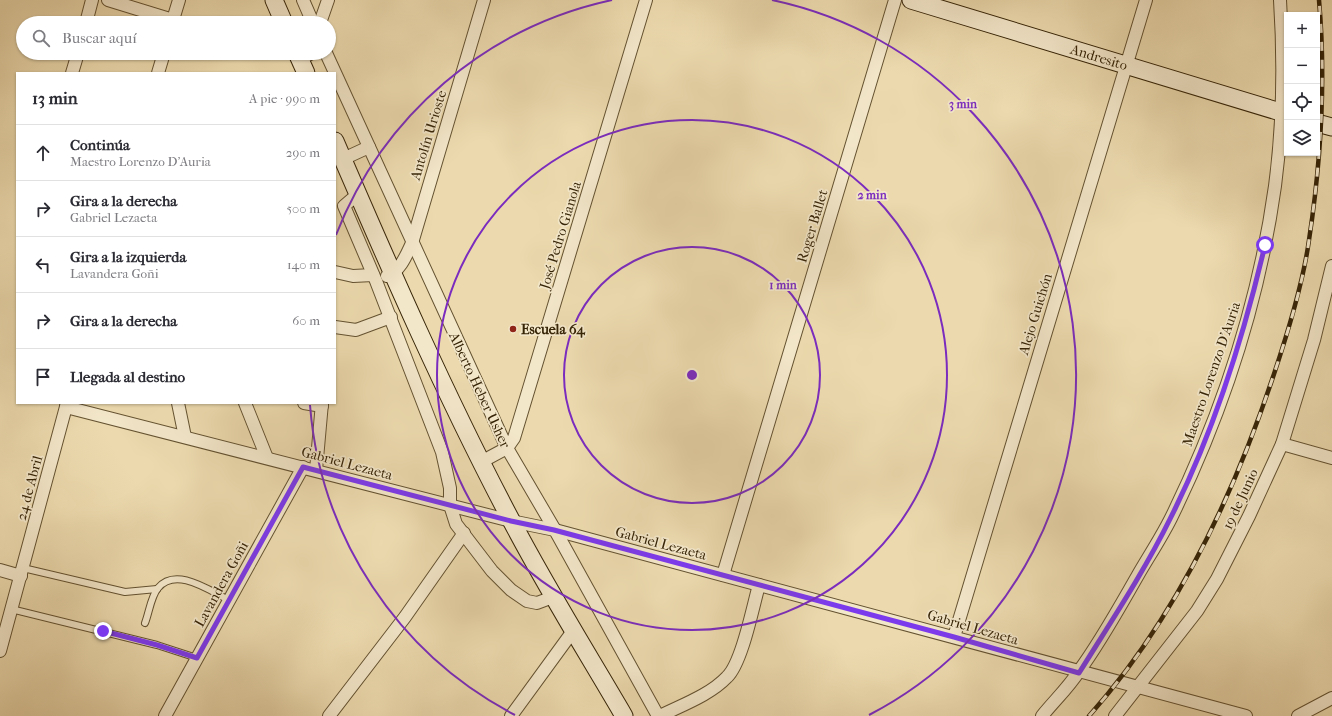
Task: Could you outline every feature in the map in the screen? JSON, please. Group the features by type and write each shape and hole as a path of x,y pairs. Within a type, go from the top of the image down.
{"street":[{"path":"88,16 92,0"},
{"path":"108,0 158,16"},
{"path":"174,16 179,0"},
{"path":"274,0 281,16"},
{"path":"303,0 310,16"},
{"path":"322,16 328,0"},
{"name":"Antolín Urioste","path":"392,274 405,258 412,243 484,0"},
{"name":"José Pedro Gianola","path":"507,448 514,438 646,0"},
{"name":"Roger Ballet","path":"723,575 895,0"},
{"name":"Andresito","path":"911,0 1284,114"},
{"name":"Alejo Guichón","path":"954,637 1125,65 1146,0"},
{"name":"Maestro Lorenzo D'Auria","path":"1042,716 1079,673 1170,520 1211,427 1249,313 1265,245 1275,185 1284,114 1280,0"},
{"path":"72,72 76,60"},
{"path":"158,72 162,60"},
{"name":"Alberto Heber Usher","path":"329,60 335,72"},
{"name":"Alberto Heber Usher","path":"336,75 507,448 659,716"},
{"path":"1320,124 1332,126"},
{"path":"336,143 392,274 481,462 511,521 553,597 624,716"},
{"path":"343,159 369,147"},
{"path":"358,194 340,208 375,278 442,452 450,488 450,505 456,524 492,572 511,590 528,601 537,603 553,597"},
{"name":"19 de Junio","path":"1115,716 1197,611 1217,579 1249,516 1282,444 1312,346 1332,266"},
{"path":"336,272 353,276 375,278 392,274"},
{"path":"336,327 356,330 391,317"},
{"path":"178,404 185,437"},
{"path":"245,404 267,458"},
{"name":"Gabriel Lezaeta","path":"66,405 511,521 554,530 954,637 1079,673 1139,687 1246,716"},
{"name":"24 de Abril","path":"0,651 66,405"},
{"path":"316,470 322,405"},
{"path":"1282,444 1332,458"},
{"path":"481,462 507,448"},
{"name":"Lavandera Goñi","path":"165,716 303,467"},
{"path":"329,716 405,617 464,533"},
{"path":"0,570 22,572"},
{"path":"659,716 714,688 728,677 738,657 759,585"},
{"path":"511,716 573,631"},
{"path":"1298,716 1332,698"}],"lane":[{"path":"22,572 125,592 157,588"},
{"path":"145,623 157,588 165,581 175,579 187,580 229,600"},
{"path":"11,609 157,645 197,658"}],"railway":[{"path":"1089,716 1149,639 1199,555 1240,466 1258,420 1279,358 1303,274 1317,180 1322,90 1319,0"}],"place":[{"name":"Escuela 64","path":"513,329"}],"route":[{"path":"103,631 157,645 197,658 303,467 511,521 554,530 954,637 1079,673 1170,520 1192,472 1211,427 1231,370 1249,313 1265,245"}]}
